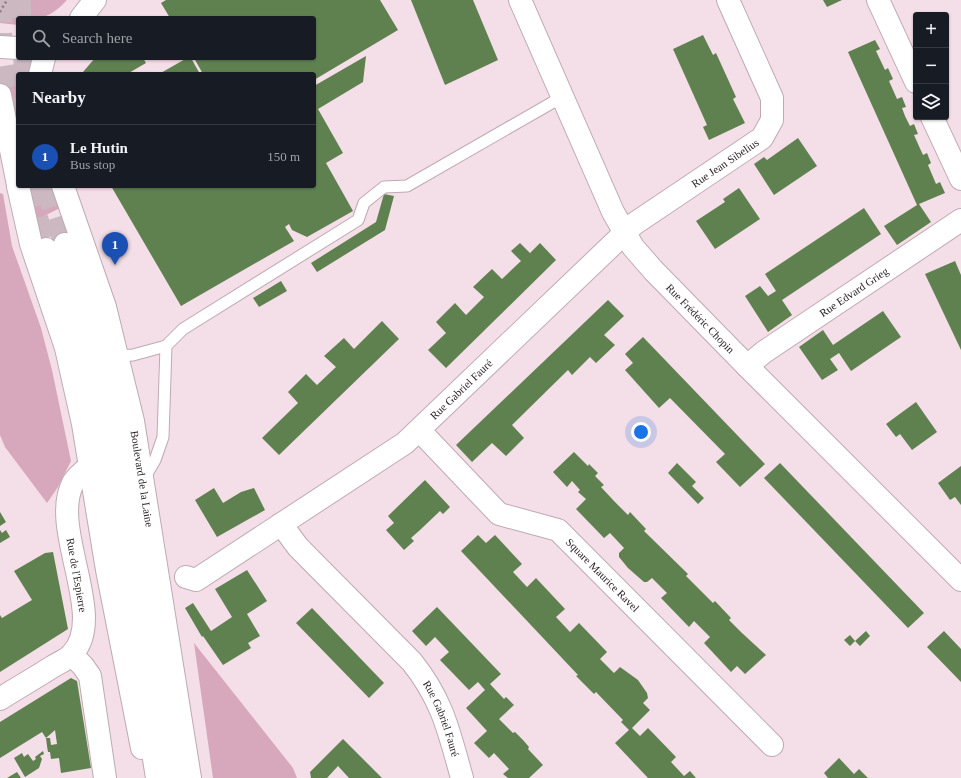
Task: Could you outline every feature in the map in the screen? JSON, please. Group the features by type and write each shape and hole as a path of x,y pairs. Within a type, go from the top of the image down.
{"street":[{"name":"Rue Frédéric Chopin","path":"520,0 624,234 653,270 961,580"},
{"name":"Rue Jean Sibelius","path":"624,234 641,219 753,146 768,130 772,120 772,98 728,0"},
{"path":"878,0 913,76"},
{"path":"0,47 16,48"},
{"path":"40,72 44,60"},
{"path":"0,95 6,154 16,181"},
{"path":"933,120 961,179"},
{"path":"18,188 31,244 66,348 83,424 107,570 148,778"},
{"name":"Boulevard de la Laine","path":"64,188 90,258 118,356 133,421 190,778"},
{"name":"Rue Edvard Grieg","path":"747,366 764,352 961,220"},
{"name":"Rue Gabriel Fauré","path":"186,577 196,580 385,458 420,430 624,234"},
{"path":"157,778 96,409 74,326 56,246 94,334 108,390 123,461 139,567 178,778"},
{"name":"Square Maurice Ravel","path":"420,430 499,514 558,530 772,745"},
{"name":"Rue de l'Espierre","path":"72,655 78,646 83,632 84,616 68,523 67,507 74,482 90,465"},
{"name":"Rue Gabriel Fauré","path":"281,524 298,547 412,662 426,681 438,700 447,723 462,778"},
{"path":"0,699 72,655 90,676 105,778"}],"lane":[{"path":"118,356 134,355 166,346 183,329 358,220 364,203 384,186 407,186 562,97"},
{"path":"143,481 155,460 163,437 166,346"}],"path":[{"path":"0,12 7,0"}],"shaded area":[{"path":"10,0 67,0 55,11 45,16 16,16 16,25 0,23 0,16"},
{"path":"3,79 16,79 16,145"},
{"path":"24,188 58,188 64,206 30,223"},
{"path":"0,193 3,194 12,246 41,328 52,370 71,461 58,487 47,503 5,447 0,435"},
{"path":"194,643 293,768 297,778 213,778"}],"building":[{"path":"166,0 380,0 398,30 316,79 316,72 202,72 195,60 316,60 316,16 169,16 161,3"},
{"path":"411,0 473,0 498,60 445,85"},
{"path":"823,0 842,0 827,7"},
{"path":"703,35 713,55 716,53 736,97 733,99 745,123 709,140 703,127 707,125 673,49"},
{"path":"875,40 880,49 876,51 885,70 888,68 893,79 889,81 897,99 902,97 906,107 902,108 905,116 910,126 914,124 918,134 914,135 918,144 923,155 927,153 931,163 928,165 936,184 940,182 945,193 919,204 931,222 897,245 884,226 917,205 848,52"},
{"path":"366,56 363,82 318,109 343,153 326,163 353,211 307,237 292,230 289,224 285,227 294,241 181,306 112,188 316,188 316,85"},
{"path":"93,60 144,60 146,63 130,72 83,72"},
{"path":"184,60 192,60 199,72 162,72"},
{"path":"798,138 817,166 774,195 754,164 764,157 767,160"},
{"path":"739,188 760,219 715,249 696,221 725,202 723,199"},
{"path":"384,194 394,196 385,230 317,272 311,263 376,222"},
{"path":"864,208 881,234 782,300 792,315 768,332 745,296 760,286 768,296 776,291 765,274"},
{"path":"520,243 530,253 540,243 556,260 446,368 428,350 446,333 436,322 455,303 466,315 484,297 473,287 492,269 502,279 521,261 511,251"},
{"path":"955,261 961,275 961,350 925,274"},
{"path":"281,281 287,291 259,307 253,298"},
{"path":"608,300 624,316 604,335 615,345 596,363 590,357 572,375 568,370 512,425 524,438 506,456 492,443 472,462 456,445"},
{"path":"883,311 901,337 851,371 839,353 830,359 838,370 822,380 799,347 823,330 833,345"},
{"path":"382,321 399,339 279,455 262,438 298,403 288,392 306,374 317,385 336,367 324,356 344,338 354,349"},
{"path":"643,337 765,464 740,487 716,462 725,454 670,398 659,408 625,370 633,363 625,354"},
{"path":"916,402 937,432 912,450 900,434 896,437 886,424"},
{"path":"574,452 588,466 589,464 598,473 595,476 604,485 601,487 614,501 628,515 630,512 646,529 644,531 688,574 686,576 713,603 715,601 731,618 729,620 766,655 745,674 737,666 731,672 704,643 710,637 694,621 689,627 661,598 667,593 652,578 647,582 644,582 628,568 619,557 619,553 624,548 610,533 604,538 576,509 586,499 578,492 580,490 572,481 567,487 553,472"},
{"path":"677,463 696,482 692,486 704,498 698,504 668,473"},
{"path":"780,463 924,613 908,628 764,478"},
{"path":"961,466 961,505 955,497 950,500 938,483"},
{"path":"425,480 450,507 443,514 440,511 411,538 414,541 404,550 386,530 394,523 388,516"},
{"path":"214,488 223,503 241,492 254,488 265,510 217,537 195,500"},
{"path":"0,512 6,522 0,526"},
{"path":"0,530 2,533 6,530 10,537 0,543"},
{"path":"478,535 486,543 495,535 522,564 513,572 527,587 536,578 565,609 556,617 570,632 579,623 607,652 600,659 614,673 620,667 638,680 647,693 648,698 643,703 650,710 632,728 640,736 648,728 676,757 671,762 684,776 690,771 696,778 648,778 615,743 629,730 621,722 623,720 596,692 594,694 576,676 578,675 461,551"},
{"path":"53,552 68,629 0,672 0,615 2,618 32,600 14,571 45,553"},
{"path":"247,570 267,601 247,614 260,636 248,643 251,648 223,665 203,636 202,637 185,608 193,603 211,631 232,617 215,589"},
{"path":"437,607 501,674 490,684 504,699 506,697 514,705 499,719 513,733 515,732 523,740 529,747 528,749 543,765 529,778 508,778 503,774 509,769 494,753 489,758 474,743 487,731 466,708 485,690 478,682 469,690 440,660 449,652 435,637 426,646 412,631"},
{"path":"312,608 384,683 369,698 296,623"},
{"path":"866,631 870,636 860,646 855,641"},
{"path":"944,631 961,649 961,682 927,647"},
{"path":"850,635 855,641 850,646 844,640"},
{"path":"71,678 77,681 91,768 61,773 59,758 51,759 50,752 48,752 46,738 42,732 0,758 0,722","holes":["55,730 57,744 51,745 50,738 46,738"]},
{"path":"343,739 382,778 349,778 338,766 327,778 311,778 310,772"},
{"path":"43,751 44,754 40,756 42,759 39,768 25,777 14,758 22,753 24,757 28,754 33,761 36,759 35,757"},
{"path":"839,758 854,774 859,769 868,778 828,778 824,773"},
{"path":"17,772 21,778 7,778"}],"tunnel":[{"path":"1,0 1,34 13,116"},
{"path":"20,0 20,16"},
{"path":"24,60 26,72"},
{"path":"29,188 46,249"},
{"path":"47,188 65,244"}],"place":[{"name":"Le Hutin","path":"115,265"}]}
